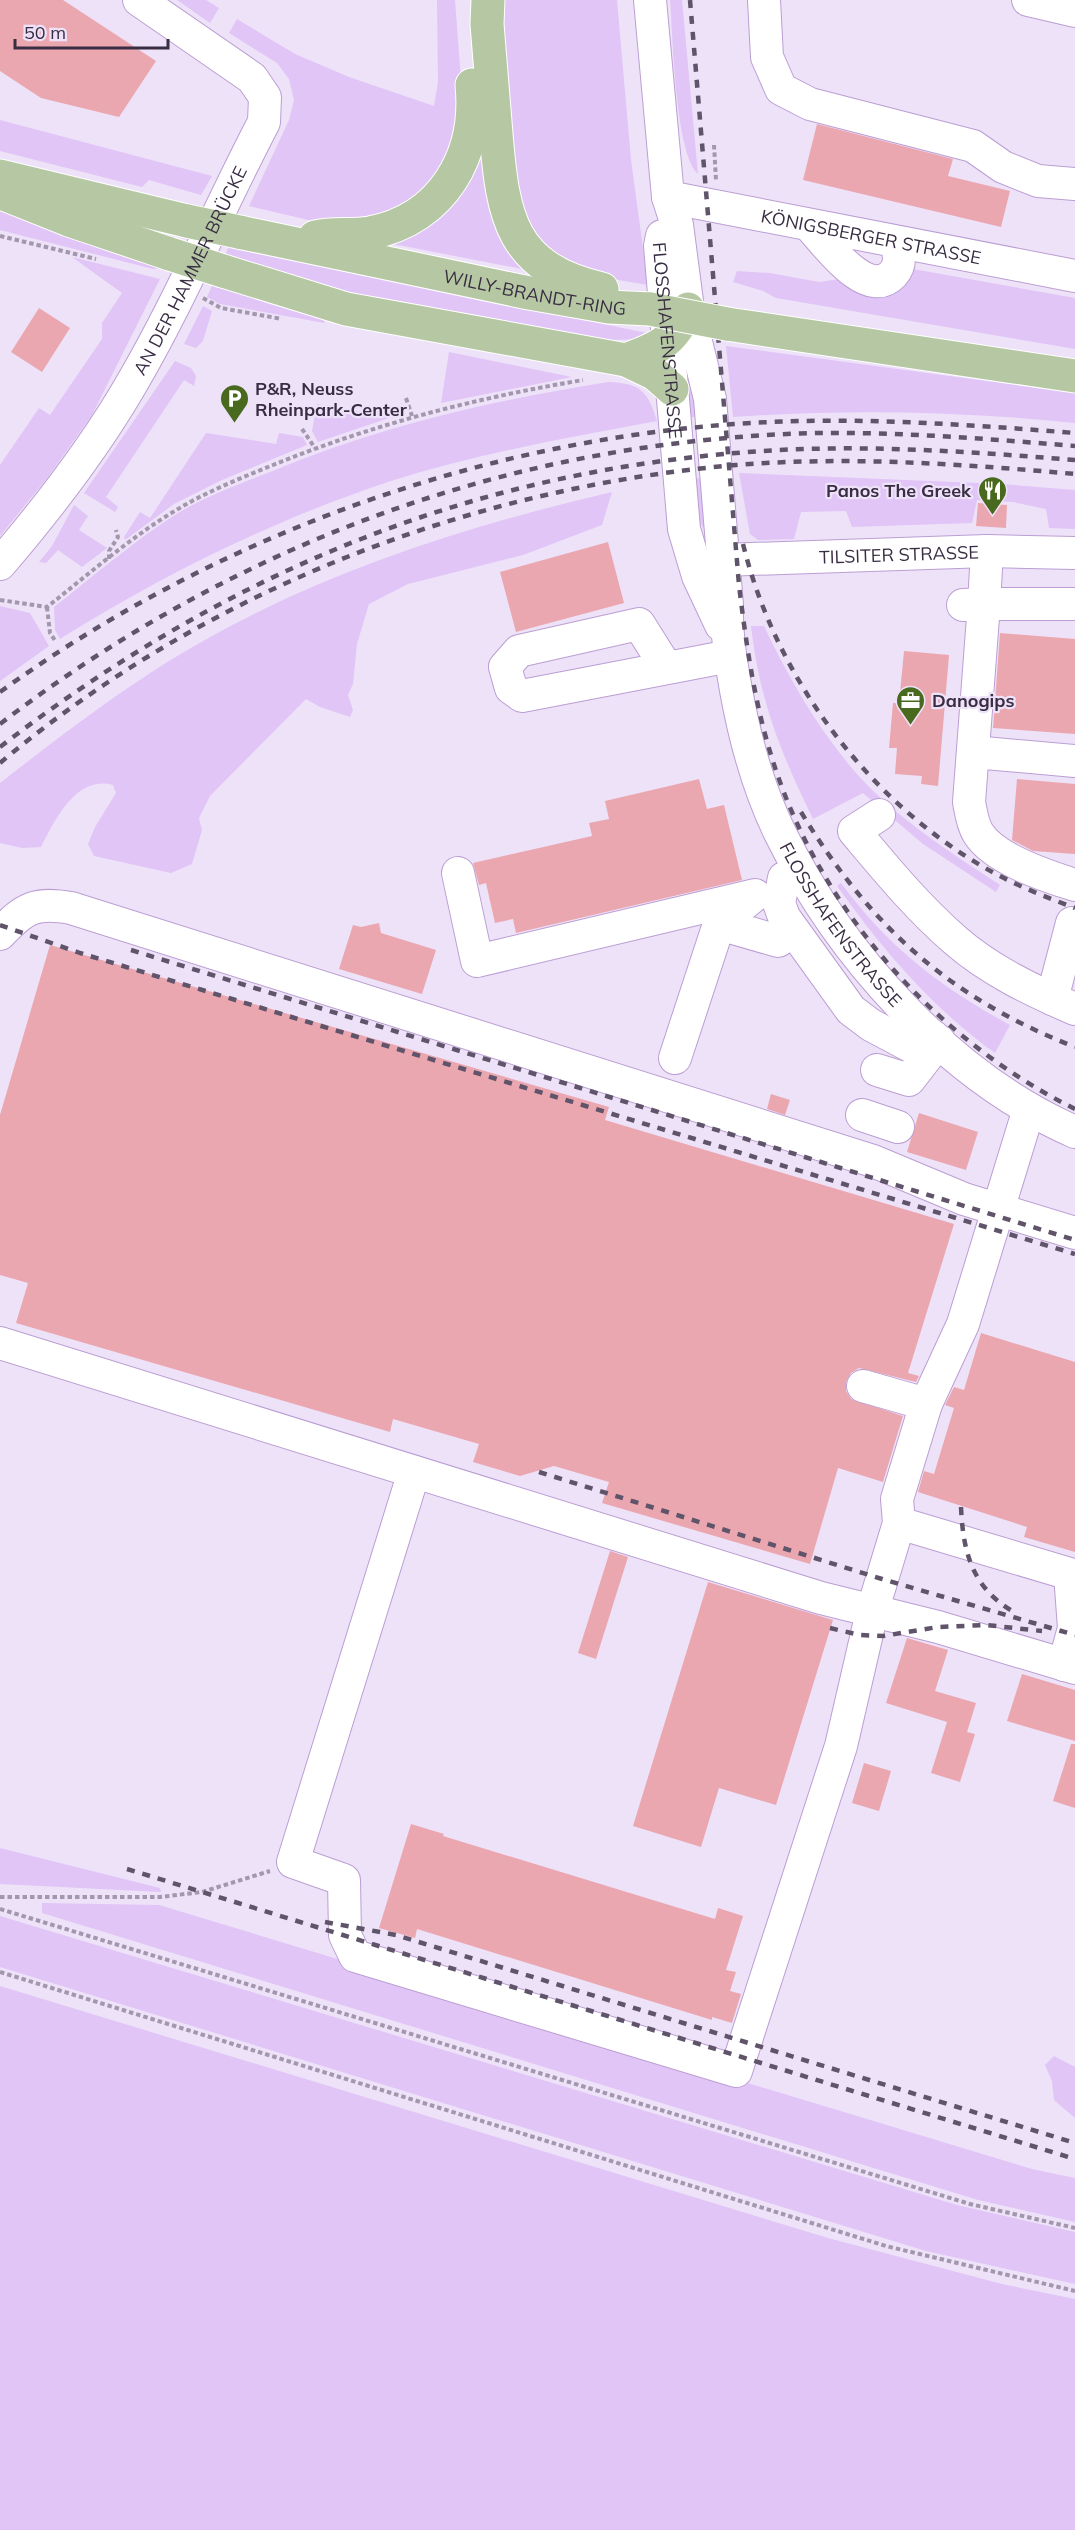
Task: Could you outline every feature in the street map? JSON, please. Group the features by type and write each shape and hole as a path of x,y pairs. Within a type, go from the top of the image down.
{"main road":[{"path":"290,243 326,234 349,236 394,225 418,213 449,184 469,146 473,127 474,105 467,0"},
{"path":"488,0 487,24 501,188 511,225 535,258 553,271 577,283 621,294 650,309"},
{"name":"WILLY-BRANDT-RING","path":"0,176 188,221 530,293 609,307 650,309 727,324 1075,376"},
{"path":"0,192 69,220 223,272 346,309 626,360 655,374 672,389"},
{"path":"626,360 668,342 680,327 687,299"}],"street":[{"name":"AN DER HAMMER BRÜCKE","path":"0,564 61,487 131,385 264,122 266,97 252,78 139,0"},
{"name":"FLOSSHAFENSTRASSE","path":"650,0 668,197 677,225 687,299 710,399 727,605 728,645 745,740 780,833 792,873 865,965 936,1039 977,1073 1029,1109 1075,1132"},
{"path":"764,0 767,57 781,89 810,104 973,146 1003,167 1038,181 1075,184"},
{"path":"1028,0 1075,10"},
{"name":"FLOSSHAFENSTRASSE","path":"668,197 660,246 684,529 692,558 728,645"},
{"name":"KÖNIGSBERGER STRASSE","path":"668,197 1075,276"},
{"name":"FLOSSHAFENSTRASSE","path":"687,299 689,254 696,233 708,220 725,208"},
{"path":"809,225 850,270 872,281 884,280 892,275 898,266 900,255 896,243"},
{"name":"FLOSSHAFENSTRASSE","path":"680,485 695,532 707,549 723,560"},
{"path":"987,551 974,604 973,752 969,801 977,833 987,844 1003,855 1050,878 1075,885"},
{"name":"TILSITER STRASSE","path":"723,560 987,551 1075,553"},
{"path":"974,604 1075,604"},
{"path":"666,667 728,645"},
{"path":"973,752 1075,761"},
{"path":"879,815 854,831 900,887 956,941 1009,977 1063,1004 1072,923"},
{"path":"458,873 477,961 755,895"},
{"path":"675,1058 719,924 755,895 792,873"},
{"path":"792,873 779,903 793,931 851,1010 871,1025 918,1050 924,1049 936,1039"},
{"path":"0,934 22,913 45,904 71,908 873,1161 964,1199 1075,1233"},
{"path":"719,924 778,941 793,931"},
{"path":"877,1070 909,1080 936,1039"},
{"path":"414,1472 293,1862 344,1880 345,1935 355,1956 736,2071 841,1746 872,1612 899,1523 897,1499 926,1404 963,1324 1029,1109"},
{"path":"862,1115 898,1127"},
{"path":"0,1343 872,1612 939,1627 1070,1666 1074,1628 1070,1574 899,1523"},
{"path":"863,1386 926,1404"}],"path":[{"path":"714,145 725,208"},
{"path":"0,600 47,607 177,509 225,485 315,448 412,416 502,394 593,378"},
{"path":"406,398 412,416"},
{"path":"302,429 315,448"},
{"path":"108,559 109,551 118,537 116,530"},
{"path":"47,607 50,633 56,642"},
{"path":"0,1897 170,1896 236,1883 293,1862"},
{"path":"0,1909 970,2204 1075,2228"},
{"path":"0,1972 886,2246 1075,2291"}],"shaded area":[{"path":"177,0 206,0 219,8 210,23"},
{"path":"437,0 455,0 463,106 440,177 394,214 334,226 249,206 289,120 294,100 289,79 277,63 229,33 237,19 295,54 349,77 434,106 438,82"},
{"path":"500,0 617,0 631,160 648,285 607,278 544,249 521,217 511,179"},
{"path":"670,0 682,0 698,174 690,162 680,119 676,93"},
{"path":"0,120 212,176 201,195 149,180 142,187 0,151"},
{"path":"478,131 532,271 388,243"},
{"path":"0,205 166,267 153,269 0,230"},
{"path":"228,248 652,334 643,339 611,340 378,297 375,303 224,259"},
{"path":"72,257 160,279 92,415 48,477 0,536 0,465 39,408 50,415 102,339 102,323 122,293"},
{"path":"913,269 1075,298 1075,349 776,298 763,291 733,282 737,271 770,273 819,282"},
{"path":"213,283 325,319 324,323 220,304 207,297"},
{"path":"203,306 212,311 203,341 196,348 184,344"},
{"path":"682,346 700,416 687,418"},
{"path":"726,346 1075,393 1075,423 904,412 733,417"},
{"path":"449,352 572,377 441,403"},
{"path":"175,361 191,368 196,376 194,386 184,380 106,497 118,507 115,512 84,493"},
{"path":"608,382 628,384 641,391 650,402 657,421 490,454 424,471 347,496 263,531 180,570 60,639 55,630 54,607 146,535 178,513 212,496 312,456 395,428 478,407"},
{"path":"317,404 392,417 318,442 312,431"},
{"path":"206,433 276,444 279,433 303,437 307,445 222,480 174,504 125,540 124,537 140,512 150,518"},
{"path":"739,473 1002,484 1075,490 1075,529 1049,528 1046,509 1013,502 977,500 972,523 852,527 846,511 801,512 794,539 758,540 750,534"},
{"path":"705,477 710,537 698,517 691,480"},
{"path":"612,492 602,525 523,555 408,584 369,604 357,644 353,684 348,695 353,710 350,717 320,707 306,699 210,796 199,818 202,830 192,864 171,873 94,856 88,844 95,827 116,793 113,785 100,784 78,793 60,813 41,847 22,848 0,843 0,783 125,690 221,631 274,604 384,558 497,522"},
{"path":"74,505 88,516 79,530 107,548 82,567 58,550 46,563 39,562 52,546"},
{"path":"0,606 30,613 49,646 0,681"},
{"path":"751,626 764,626 805,703 829,739 856,773 906,820 1000,885 996,892 923,844 863,793 813,819 773,726 760,679"},
{"path":"841,883 877,927 917,964 961,996 1010,1025 995,1053 950,1016 909,976 872,933 837,886"},
{"path":"0,1848 160,1888 161,1892 0,1884"},
{"path":"42,1903 159,1905 1032,2169 1075,2178 1075,2222 978,2200 42,1913"},
{"path":"0,1916 957,2205 1075,2232 1075,2284 926,2251 0,1967"},
{"path":"0,1986 828,2238 1002,2284 1075,2299 1075,2530 0,2530"},
{"path":"1054,2056 1075,2067 1075,2118 1054,2100 1052,2081 1045,2065"}],"building":[{"path":"0,0 63,0 156,61 119,117 41,98 0,71"},
{"path":"817,124 953,159 948,176 1010,191 1001,227 803,180"},
{"path":"39,308 70,328 42,372 11,352"},
{"name":"Panos The Greek","path":"978,503 1007,505 1006,528 976,526"},
{"path":"608,542 624,603 516,632 500,572"},
{"path":"1000,633 1075,639 1075,734 993,728"},
{"path":"904,651 949,655 938,786 921,784 922,776 895,774 897,748 889,748 893,703 899,703"},
{"path":"699,779 707,809 724,805 742,880 516,933 513,919 495,923 486,883 479,885 473,863 592,836 589,823 609,819 605,801"},
{"path":"1017,779 1075,784 1075,854 1033,851 1012,840"},
{"path":"379,923 381,933 436,950 422,994 339,969 353,925 361,927"},
{"path":"50,945 609,1107 605,1120 954,1224 908,1373 919,1376 916,1382 859,1368 851,1373 846,1382 846,1391 851,1399 903,1416 883,1482 838,1468 810,1564 602,1503 609,1482 554,1466 520,1476 473,1462 479,1444 393,1419 390,1432 16,1323 28,1283 0,1275 0,1115"},
{"path":"771,1094 790,1100 785,1115 767,1109"},
{"path":"919,1113 978,1132 966,1170 907,1152"},
{"path":"981,1333 1075,1362 1075,1552 1024,1537 1027,1527 918,1492 924,1471 934,1474 954,1408 945,1405 954,1387 964,1390"},
{"path":"610,1551 628,1557 596,1659 578,1653"},
{"path":"708,1582 833,1620 776,1805 719,1788 701,1847 633,1826"},
{"path":"907,1638 948,1650 935,1691 976,1703 967,1732 975,1734 960,1782 931,1773 947,1722 886,1703"},
{"path":"1022,1674 1075,1690 1075,1741 1007,1721"},
{"path":"1071,1744 1075,1744 1075,1808 1053,1801"},
{"path":"864,1763 891,1771 879,1811 852,1803"},
{"path":"411,1824 444,1834 443,1836 715,1919 718,1908 743,1916 726,1970 736,1972 730,1991 741,1994 732,2023 712,2017 712,2020 417,1929 415,1938 379,1928"}],"railway":[{"path":"690,0 739,585 751,671 771,755 791,811 818,865 850,915 887,963 929,1006 974,1046 1023,1080 1075,1109"},
{"path":"0,692 82,637 168,588 257,545 349,507 443,477 539,452 636,435 734,424 777,422 905,422 1075,433"},
{"path":"0,724 91,659 186,602 284,553 385,512 489,480 596,456 705,440 817,433 914,435 1075,446"},
{"path":"0,747 84,687 169,633 256,585 346,545 439,511 534,485 633,465 778,450 906,449 1075,460"},
{"path":"0,763 80,701 164,647 253,599 345,558 440,524 537,497 636,477 778,462 906,462 1075,474"},
{"path":"743,544 758,593 777,640 801,685 830,728 862,768 938,837 980,865 1039,894 1075,908"},
{"path":"801,812 827,853 855,890 885,924 917,954 951,981 989,1006 1030,1028 1075,1047"},
{"path":"0,925 80,953 1075,1254"},
{"path":"131,950 1075,1240"},
{"path":"539,1472 882,1579 1075,1635"},
{"path":"961,1507 964,1539 972,1567 988,1592 1014,1612"},
{"path":"830,1628 860,1635 883,1636 938,1627 986,1625 1042,1631"},
{"path":"127,1869 1075,2159"},
{"path":"325,1922 396,1935 1075,2143"}],"place":[{"name":"P&R, Neuss Rheinpark-Center","path":"234,424"},
{"name":"Panos The Greek","path":"992,516"},
{"name":"Danogips","path":"911,726"}]}
